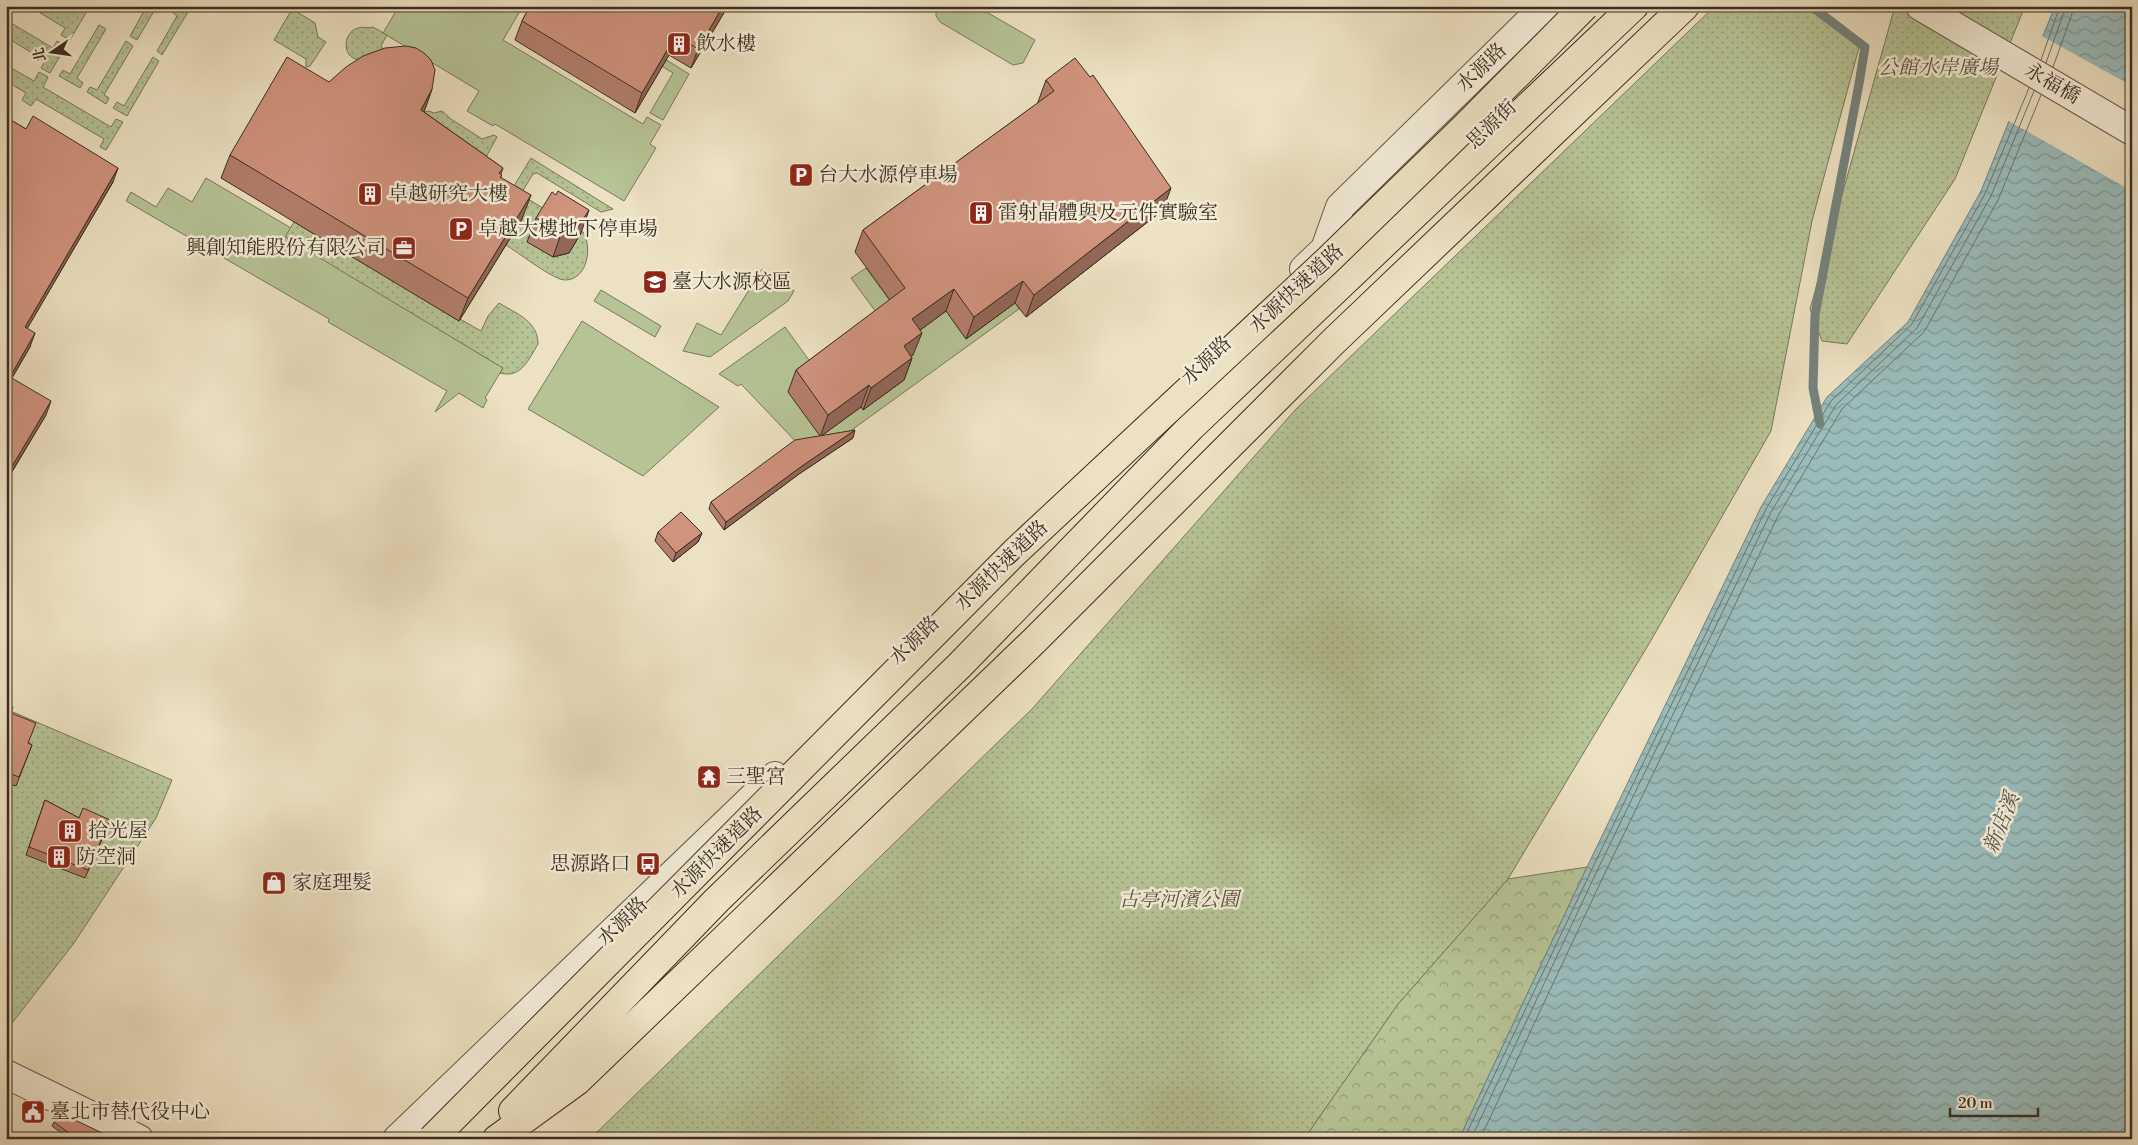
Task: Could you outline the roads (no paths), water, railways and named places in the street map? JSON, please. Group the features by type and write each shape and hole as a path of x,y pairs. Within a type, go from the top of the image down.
{"highway":[{"name":"水源快速道路","path":"432,1139 1014,553 1327,262 1465,128 1584,6"},
{"name":"水源快速道路","path":"486,1139 717,900 959,666 1191,427 1634,6"},
{"path":"497,1139 577,1081 1034,641 1334,341 1685,6"}],"street":[{"name":"水源路","path":"397,1139 1325,249 1340,207 1545,6"},
{"path":"1325,249 1359,228 1378,198 1576,6"},
{"name":"思源街","path":"1359,228 1396,218 1615,6"},
{"name":"永福橋","path":"1920,6 2132,131"},
{"path":"6,1074 139,1139"}],"water":[{"name":"新店溪","path":"2055,6 2132,6 2132,1139 1459,1139 1587,867 1761,507 1827,397 1908,322 1981,191"}],"waterway":[{"path":"1811,6 1865,47 1815,315 1813,388 1820,424"}],"place":[{"name":"飲水樓","path":"679,44"},
{"name":"台大水源停車場","path":"801,175"},
{"name":"卓越研究大樓","path":"370,194"},
{"name":"雷射晶體與及元件實驗室","path":"981,213"},
{"name":"卓越大樓地下停車場","path":"461,229"},
{"name":"興創知能股份有限公司","path":"404,248"},
{"name":"臺大水源校區","path":"655,282"},
{"name":"三聖宮","path":"709,777"},
{"name":"拾光屋","path":"70,831"},
{"name":"防空洞","path":"59,857"},
{"name":"思源路口","path":"648,864"},
{"name":"家庭理髮","path":"274,883"},
{"name":"臺北市替代役中心","path":"33,1112"}],"park label":[{"name":"公館水岸廣場","path":"1938,68"},
{"name":"古亭河濱公園","path":"1179,900"}]}
